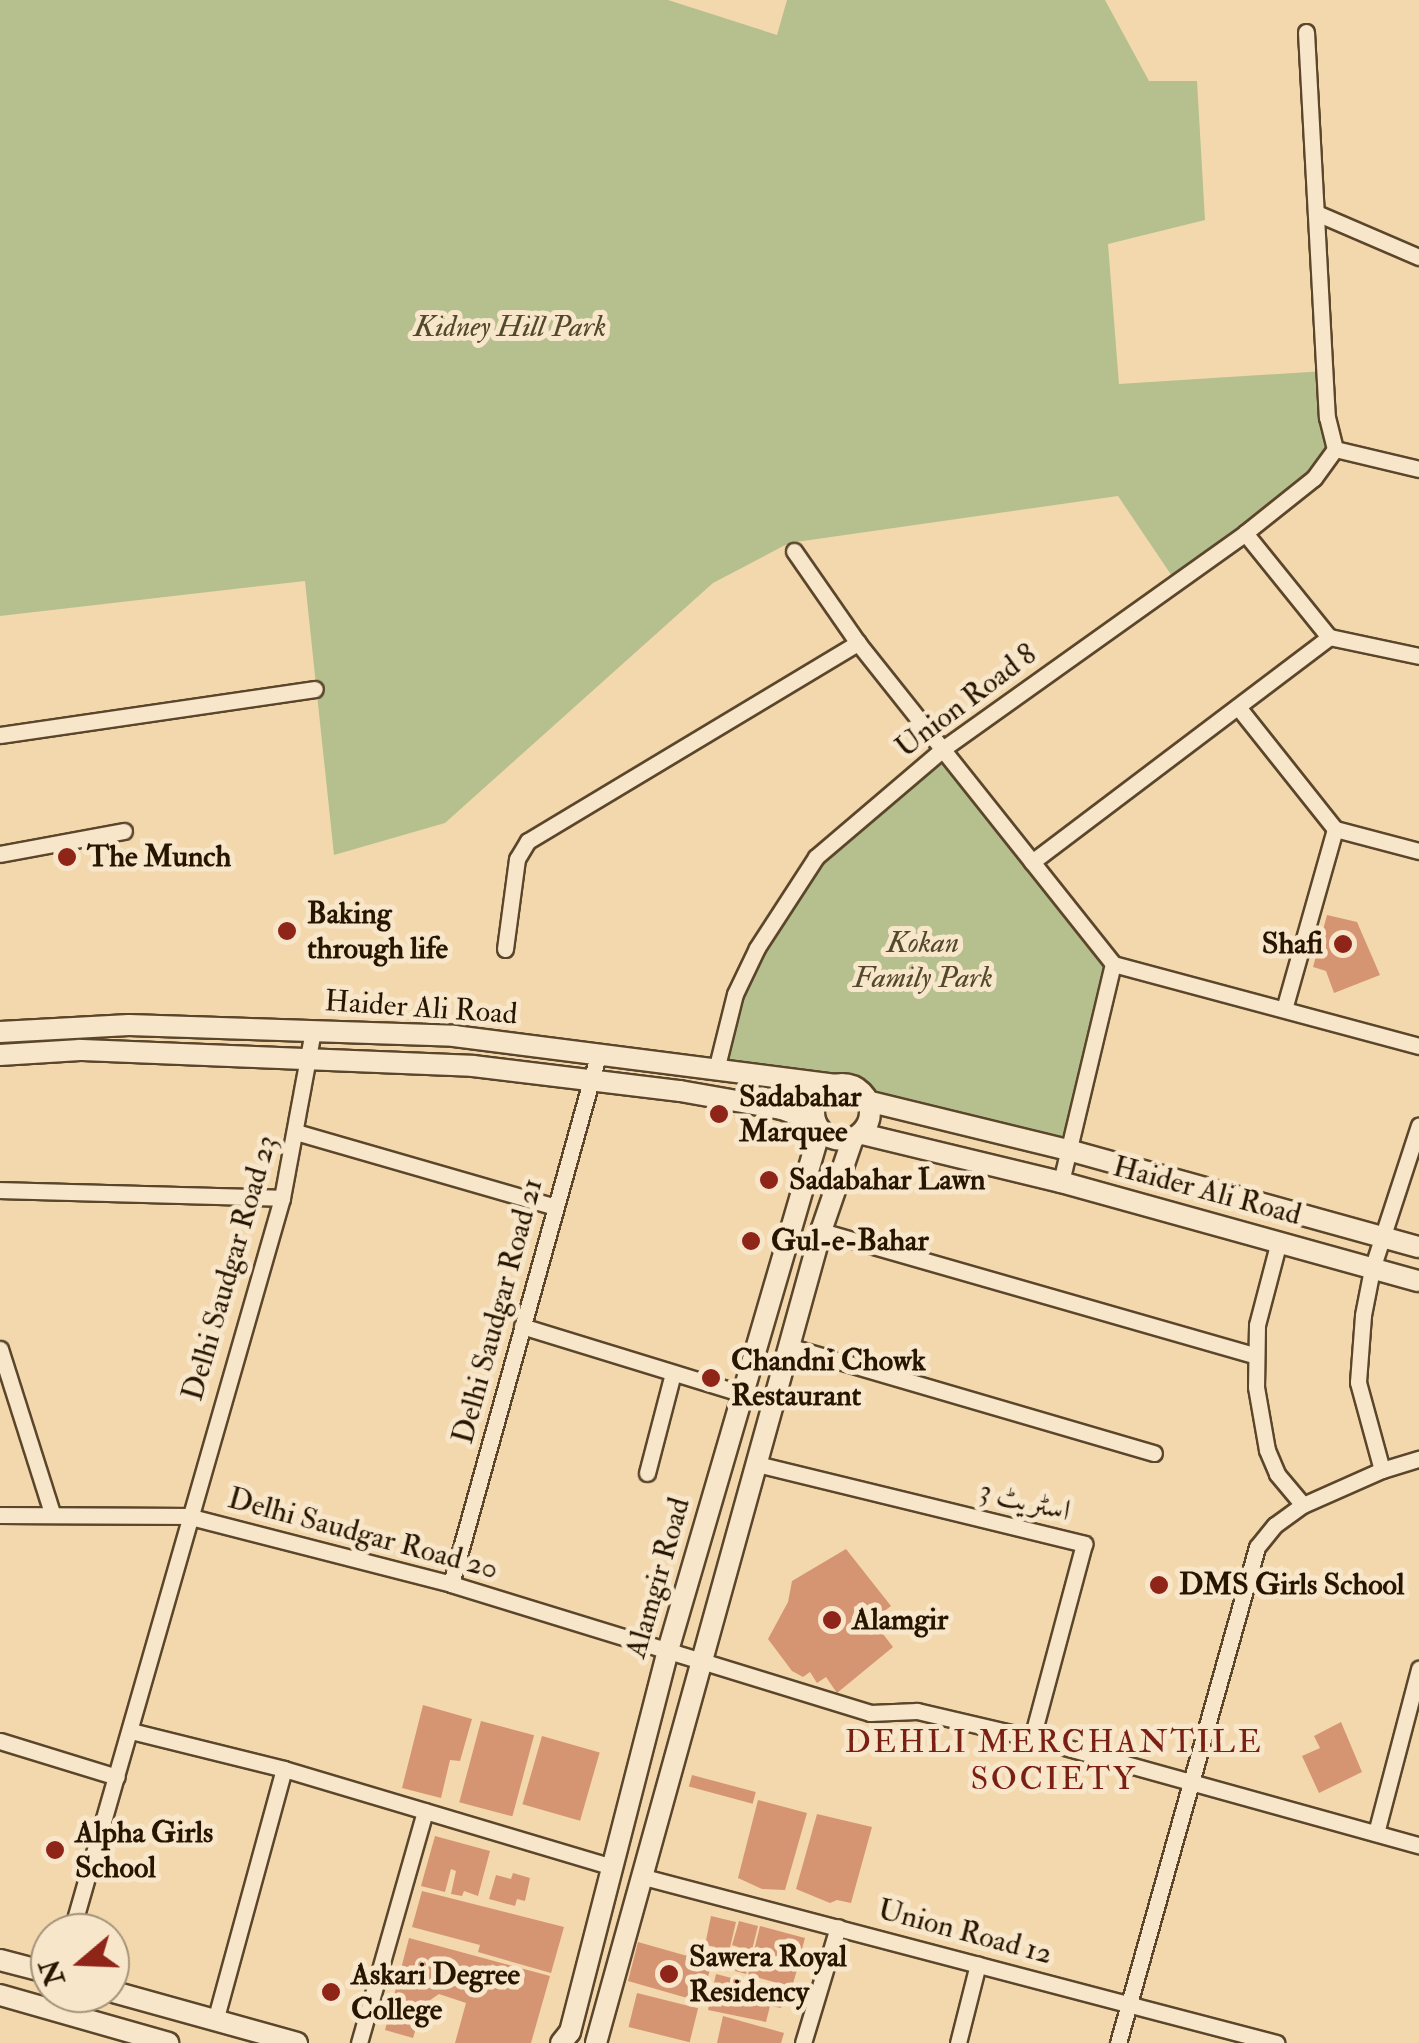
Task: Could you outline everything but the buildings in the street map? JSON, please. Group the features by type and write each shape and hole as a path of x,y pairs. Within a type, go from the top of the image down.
{"main road":[{"name":"Haider Ali Road","path":"0,1032 129,1025 454,1036 717,1066 836,1085"},
{"name":"Haider Ali Road","path":"0,1055 80,1050 310,1056 590,1078 782,1109 818,1125"},
{"path":"596,2043 821,1231 858,1136 869,1120 867,1101 854,1088 836,1085 818,1097 818,1125 836,1140 858,1136"},
{"name":"Haider Ali Road","path":"867,1101 1072,1151 1419,1248"},
{"name":"Alamgir Road","path":"561,2043 570,2032 668,1647 818,1125"},
{"name":"Haider Ali Road","path":"858,1136 1061,1182 1419,1281"},
{"path":"0,1960 30,1968"},
{"path":"0,1994 168,2043"},
{"path":"130,1996 297,2043"},
{"path":"130,2032 139,1999"}],"street":[{"path":"1306,32 1319,214 1327,417 1334,448 1419,470"},
{"path":"1319,214 1419,257"},
{"name":"Union Road 8","path":"717,1066 735,994 757,948 816,857 944,748 1245,533 1314,478 1334,448"},
{"path":"1245,533 1330,637 1419,656"},
{"path":"794,551 858,644 1114,964 1419,1046"},
{"path":"1032,862 1330,637"},
{"path":"505,949 518,859 528,841 858,644"},
{"path":"0,735 315,690"},
{"path":"1238,706 1335,830 1419,850"},
{"path":"1284,1010 1335,830"},
{"path":"0,854 124,831"},
{"path":"1061,1182 1072,1151 1114,964"},
{"name":"Delhi Saudgar Road 23","path":"77,1913 131,1731 187,1516 282,1198 312,1031"},
{"name":"Delhi Saudgar Road 21","path":"451,1584 598,1052"},
{"path":"1382,1470 1358,1382 1363,1316 1372,1269 1419,1125"},
{"path":"296,1132 555,1208"},
{"path":"0,1190 282,1198"},
{"path":"821,1231 1254,1355"},
{"path":"1279,1241 1254,1355 1260,1424 1267,1450 1278,1474 1302,1506"},
{"path":"522,1326 743,1394"},
{"path":"791,1347 1154,1453"},
{"path":"0,1349 52,1513"},
{"path":"647,1472 673,1373"},
{"path":"1118,2043 1256,1546 1275,1524 1302,1506 1382,1470 1419,1459"},
{"name":"اسٹریٹ 3","path":"758,1464 1084,1544 1032,1738"},
{"name":"Delhi Saudgar Road 20","path":"0,1515 187,1516 451,1584 668,1647 870,1713 917,1711 1032,1738 1419,1844"},
{"path":"1376,1832 1419,1669"},
{"path":"131,1731 284,1770 612,1868"},
{"path":"0,1741 116,1776"},
{"path":"215,2021 284,1770"},
{"path":"358,2043 426,1811"},
{"name":"Union Road 12","path":"640,1876 1274,2043"},
{"path":"803,2043 838,1927"},
{"path":"958,2043 978,1964"}],"green space":[{"name":"Kidney Hill Park","path":"0,0 668,0 777,35 787,0 1105,0 1149,81 1197,81 1205,220 1108,244 1119,384 1325,371 1335,449 1307,484 1176,582 1118,496 789,543 713,583 445,823 334,855 305,581 0,616"},
{"name":"Kokan Family Park","path":"944,748 1113,964 1072,1151 795,1079 717,1066 735,994 816,857"}],"place":[{"name":"The Munch","path":"67,857"},
{"name":"Baking through life","path":"287,931"},
{"name":"Shafi","path":"1343,944"},
{"name":"Sadabahar Marquee","path":"719,1114"},
{"name":"Sadabahar Lawn","path":"769,1180"},
{"name":"Gul-e-Bahar","path":"751,1241"},
{"name":"Chandni Chowk Restaurant","path":"711,1378"},
{"name":"DMS Girls School","path":"1159,1585"},
{"name":"Alamgir","path":"832,1620"},
{"name":"Alpha Girls School","path":"55,1850"},
{"name":"Sawera Royal Residency","path":"669,1974"},
{"name":"Askari Degree College","path":"331,1992"}],"district":[{"name":"DEHLI MERCHANTILE SOCIETY","path":"1054,1762"}]}
